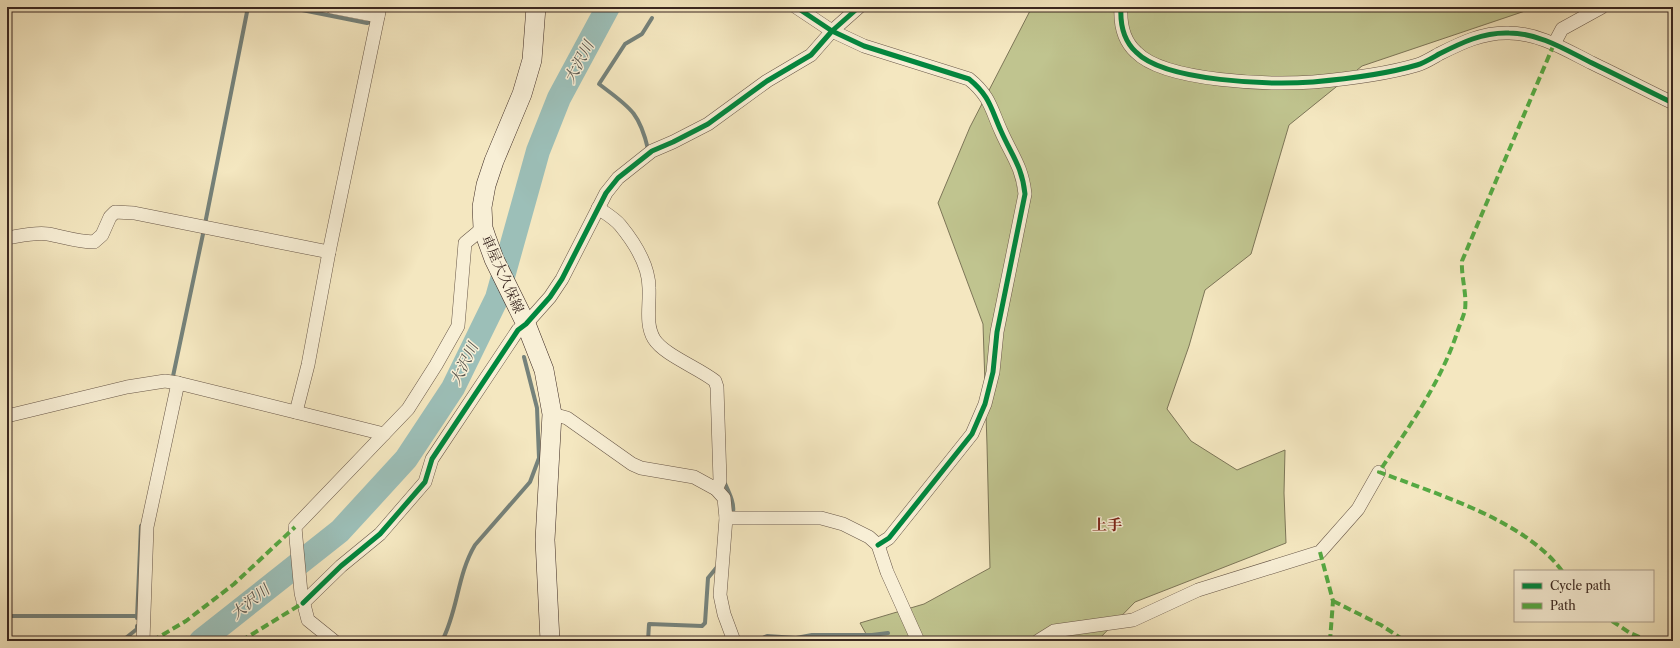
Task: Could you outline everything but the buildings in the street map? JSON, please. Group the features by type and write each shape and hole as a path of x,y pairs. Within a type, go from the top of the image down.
{"main road":[{"name":"車屋大久保線","path":"536,7 532,60 522,94 486,185 482,207 484,233 494,259 523,318 544,370 552,414 545,540 550,641"}],"street":[{"path":"296,412 308,365 375,13 332,7"},
{"path":"796,7 832,31 864,46 969,79 978,86 989,100 1001,131 1021,169 1024,178 1025,194 998,332 993,372 985,404 972,434 889,538 878,545"},
{"path":"302,598 380,534 425,482 432,459 518,330 523,318 550,297 562,279 606,193 618,178 652,151 708,124 768,81 811,55 832,31 860,7"},
{"path":"1121,7 1120,21 1124,36 1136,52 1157,66 1181,73 1211,78 1267,82 1312,82 1388,72 1418,65 1466,41 1491,33 1524,34 1554,44 1673,103"},
{"path":"1554,44 1562,29 1602,7"},
{"path":"598,208 619,224 634,245 646,269 649,287 648,325 654,340 667,351 715,381 717,387 720,481 716,489"},
{"path":"7,238 46,234 80,242 94,242 102,234 110,216 116,212 134,213 329,252"},
{"path":"334,641 308,620 302,598 294,528 408,409 436,365 458,326 465,243 484,233"},
{"path":"7,416 127,387 174,383 384,434"},
{"path":"143,641 147,527 174,383"},
{"path":"552,414 567,418 632,464 641,468 694,477 716,489 724,498 726,518 720,595 724,614 734,641"},
{"path":"1038,641 1054,631 1134,620 1198,590 1320,552 1358,509 1379,472"},
{"path":"726,518 821,518 843,524 869,537 878,545 887,572 918,641"}],"green space":[{"path":"1032,7 1531,7 1531,9 1362,66 1289,125 1251,254 1205,290 1189,346 1167,409 1191,441 1237,470 1285,450 1284,493 1286,543 1135,602 1097,641 870,641 860,623 924,604 990,568 983,324 938,203 970,127"}],"waterway":[{"path":"172,381 248,7"},
{"path":"287,7 367,23 370,22 373,7"},
{"name":"大沢川","path":"201,641 340,531 406,459 453,388 497,298 538,151 559,98 608,7"},
{"path":"648,149 641,126 631,111 599,84 625,44 642,34 652,18"},
{"path":"442,641 451,618 464,568 475,545 530,482 539,458 537,408 524,357"},
{"path":"723,479 732,500 733,512"},
{"path":"137,618 141,526"},
{"path":"648,641 649,624 702,626 705,623 708,578 717,567"},
{"path":"7,616 137,616"},
{"path":"122,641 137,629 137,626"},
{"path":"756,641 767,636 796,638 812,635 872,635 888,633"}],"marked path":[{"path":"1554,44 1462,261 1465,310 1450,352 1442,370 1412,422 1379,472 1452,500 1503,523 1526,537 1546,553 1561,570"},
{"path":"152,641 186,621 234,584 295,527"},
{"path":"1320,552 1333,601 1330,641"},
{"path":"1333,601 1381,625 1405,641"},
{"path":"241,641 303,603"},
{"path":"1614,622 1630,633 1649,641"}],"cycle path":[{"path":"796,7 832,31 864,46 969,79 986,97 1016,161 1024,184 1025,194 997,332 993,372 985,404 972,434 889,538 878,545"},
{"path":"303,603 341,566 380,534 425,482 432,459 518,330 526,324 550,297 562,279 606,193 618,178 652,151 708,124 767,81 811,55 832,31 859,7"},
{"path":"1121,7 1123,31 1128,42 1136,52 1150,62 1170,70 1194,75 1247,82 1272,83 1313,82 1352,78 1417,65 1472,39 1490,34 1509,33 1531,36 1552,43 1673,103"}],"district":[{"name":"上手","path":"1107,525"}]}
